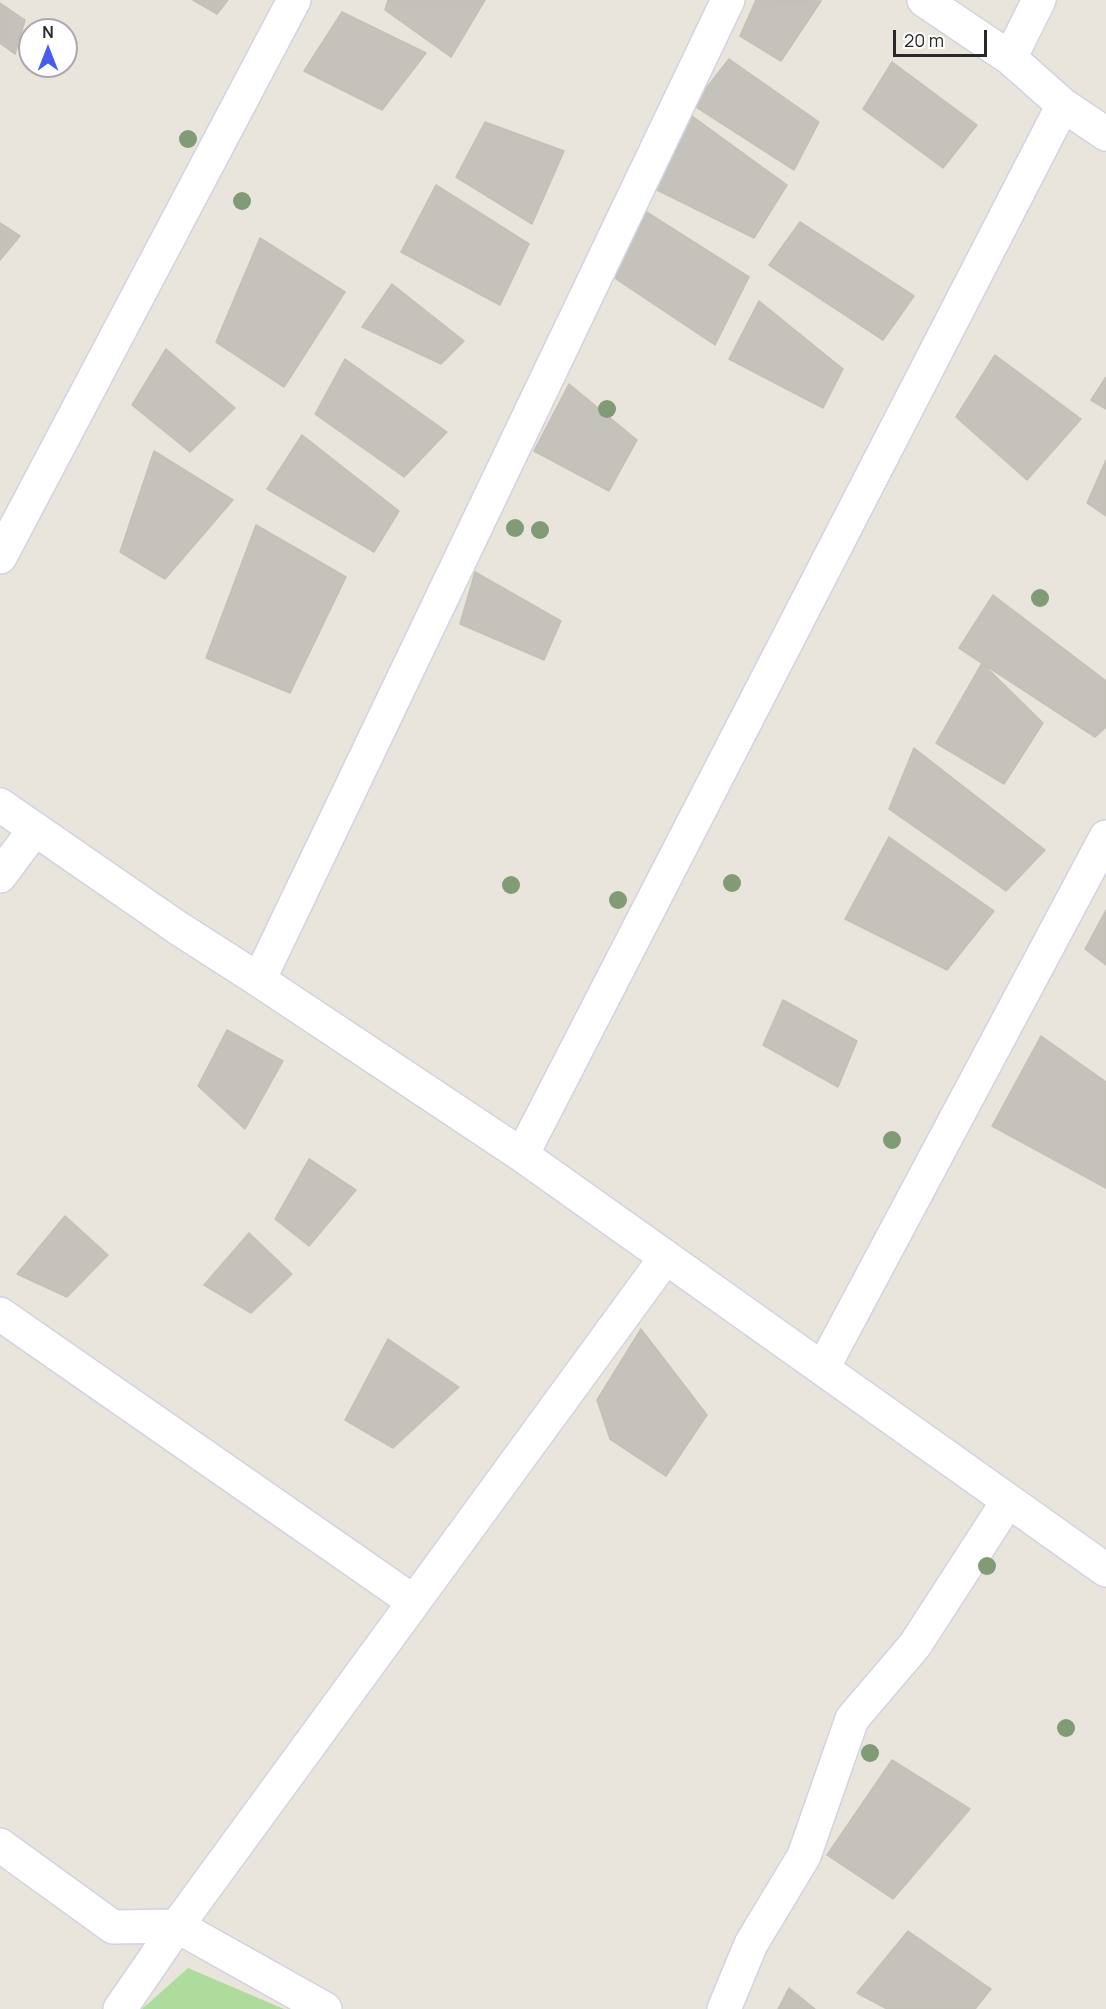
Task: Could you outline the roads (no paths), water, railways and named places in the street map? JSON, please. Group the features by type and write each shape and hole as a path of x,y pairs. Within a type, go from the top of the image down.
{"street":[{"path":"0,556 294,0"},
{"path":"259,980 728,0"},
{"path":"924,0 1010,58 1063,105 1106,135"},
{"path":"1010,58 1039,0"},
{"path":"522,1155 1063,105"},
{"path":"0,805 178,928 522,1155 1106,1570"},
{"path":"0,876 35,829"},
{"path":"823,1368 1106,837"},
{"path":"120,2009 177,1926 666,1257"},
{"path":"0,1314 414,1602"},
{"path":"723,2009 751,1944 804,1856 852,1719 915,1645 1008,1500"},
{"path":"0,1845 114,1927 177,1926 324,2009"}]}
